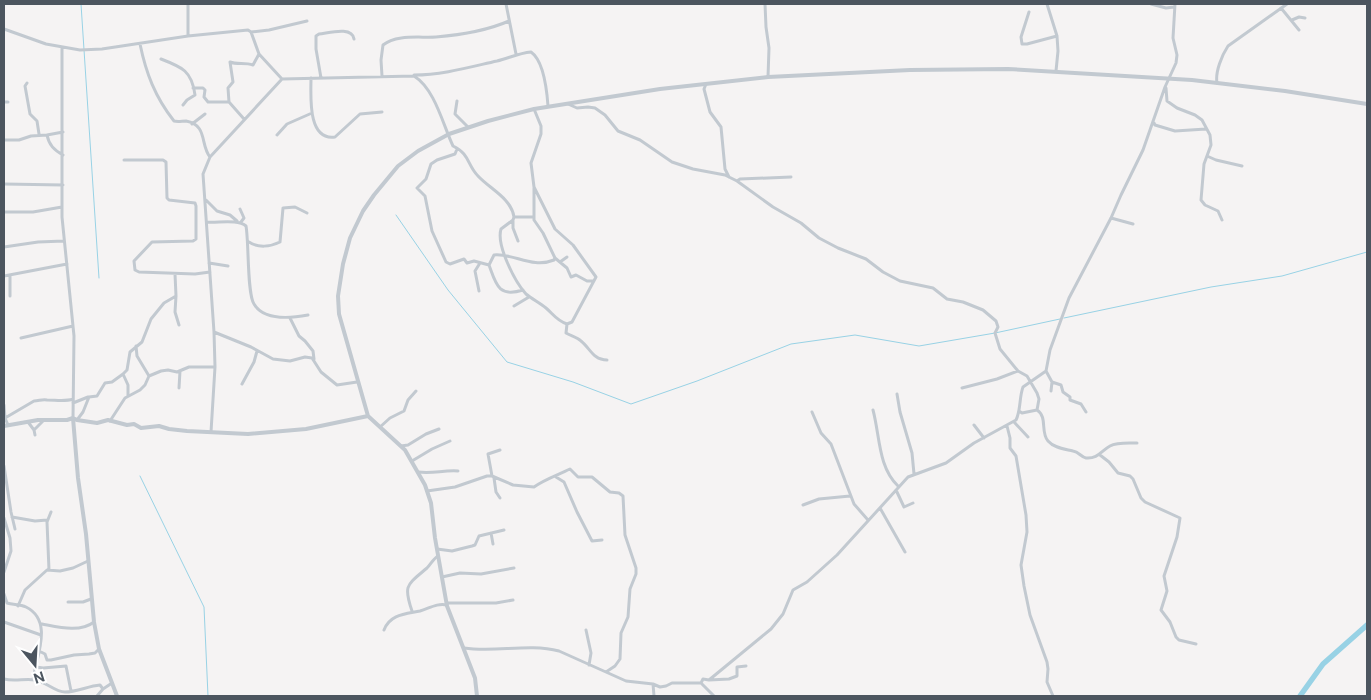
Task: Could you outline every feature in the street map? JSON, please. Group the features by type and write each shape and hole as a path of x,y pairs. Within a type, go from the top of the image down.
{"street":[{"path":"188,4 188,36"},
{"path":"506,4 516,54"},
{"path":"765,4 768,77"},
{"path":"1047,4 1057,36 1056,71"},
{"path":"1051,391 1052,382 1046,371 1050,350 1069,298 1144,150 1165,87 1176,63 1178,55 1173,38 1175,6 1166,8 1151,4"},
{"path":"1217,83 1216,80 1224,53 1228,46 1283,5 1299,30"},
{"path":"1030,12 1022,37 1022,44 1057,36"},
{"path":"1292,20 1299,16 1305,18"},
{"path":"4,29 62,48 93,50 188,36 248,30 251,32 269,30 307,21"},
{"path":"382,76 381,52 383,45 388,42 469,33 509,22"},
{"path":"321,78 316,49 316,36 346,31 351,32 354,39"},
{"path":"251,32 259,54 282,80"},
{"path":"140,43 149,80 155,94 174,121 187,121 201,130 207,154 210,157"},
{"path":"62,48 62,207 73,326 72,418 94,622 99,649 117,696"},
{"path":"211,432 215,367 214,332 203,174 210,157 282,80 406,75 456,70 504,59 516,54 531,52 538,59 547,92 548,106"},
{"path":"244,119 229,102 228,88 234,82 229,62 252,65 259,54"},
{"path":"161,59 186,70 195,93 184,105"},
{"path":"477,696 475,678 447,604 431,503 427,491 412,461 401,446 368,416 344,338 338,304 340,281 350,238 368,203 398,166 418,151 449,134 468,127 548,106 768,77 961,69 1056,71 1169,80 1192,80 1285,91 1367,104"},
{"path":"406,75 414,76 427,87 452,144 468,159 478,176 499,192 510,208 514,219 513,228 518,241"},
{"path":"311,78 312,113 318,130 327,137 331,138 339,134 360,114 382,112"},
{"path":"27,83 25,86 30,114 37,121 39,134"},
{"path":"706,84 704,89 710,112 721,127 724,164 729,178"},
{"path":"1165,87 1167,101 1202,120 1211,140 1204,164 1201,200 1204,205 1218,211 1222,220"},
{"path":"193,88 203,88 205,90 204,97 208,102 229,102"},
{"path":"457,101 455,114 468,127"},
{"path":"568,103 577,108 595,108 605,115 618,131 640,140 672,162 693,169 722,173 737,181 773,207 801,223 816,236 838,248 866,259 900,281 933,288 947,299 963,302 992,316 998,327 995,333 1000,349 1018,371 1030,381 1039,398 1037,410"},
{"path":"534,109 541,126 541,134 531,163 534,187 534,217 555,258 567,268 571,277 576,275 587,281 594,281"},
{"path":"277,135 286,124 312,113"},
{"path":"192,124 205,114"},
{"path":"1153,123 1175,131 1206,129"},
{"path":"4,140 18,140 39,134 63,132"},
{"path":"47,134 50,144 63,155"},
{"path":"458,148 455,154 431,164 426,179 417,188 425,196 432,231 446,262 450,264 464,259 467,262 474,261 489,264"},
{"path":"1207,156 1242,166"},
{"path":"124,160 163,160 166,162 167,198 169,200 195,202 196,239 193,241 152,242 134,261 136,270 139,272 175,274 210,272"},
{"path":"737,181 740,179 791,177"},
{"path":"4,184 63,185"},
{"path":"534,187 555,230 578,252 596,277 572,322 567,324"},
{"path":"205,200 218,211 230,215 246,226 250,287 254,306 275,317 289,318 308,315"},
{"path":"4,212 33,212 62,207"},
{"path":"248,242 254,245 265,246 280,242 283,208 295,207 307,213"},
{"path":"207,222 239,222 244,218 240,209"},
{"path":"534,217 514,219 503,227 500,231 504,254 523,290 546,308 556,319 567,324"},
{"path":"1111,218 1133,224"},
{"path":"4,247 38,242 64,241"},
{"path":"523,290 511,293 501,291 497,287 489,264 494,255 504,254 523,261 537,263 549,262 555,258"},
{"path":"560,262 567,257"},
{"path":"209,263 228,266"},
{"path":"479,291 475,271 481,263"},
{"path":"4,275 10,276 67,264"},
{"path":"175,274 175,312 179,325"},
{"path":"10,276 10,296"},
{"path":"5,418 34,400 73,401 97,396 105,383 112,382 127,370 130,352 142,342 152,319 164,303 176,296"},
{"path":"514,306 529,296"},
{"path":"289,318 299,336 313,351 314,360 320,372 337,385 357,382"},
{"path":"567,324 566,333 582,341 601,360 607,360"},
{"path":"22,338 73,326"},
{"path":"214,332 268,357 282,360 309,357 314,360"},
{"path":"136,346 137,356 149,376"},
{"path":"242,384 254,362 257,351"},
{"path":"128,396 145,386 149,376 161,371 180,371 189,367 215,367"},
{"path":"179,388 180,371"},
{"path":"962,388 997,379 1018,371"},
{"path":"703,678 709,680 770,629 783,614 793,590 823,569 897,488 914,474 946,463 974,443 1014,422 1019,415 1023,387 1046,371"},
{"path":"110,421 128,396 128,382 123,374"},
{"path":"1052,382 1061,385 1063,392 1070,397 1070,400 1081,404 1086,412"},
{"path":"379,427 390,418 404,411 408,400 416,391"},
{"path":"897,394 900,412 912,453 914,474"},
{"path":"77,420 83,412 89,397"},
{"path":"4,405 6,425 72,418 97,423 110,421 127,425 134,424 141,428 159,426 169,429 248,434 328,425 368,416"},
{"path":"873,410 883,462 897,488 904,507 913,503"},
{"path":"1019,411 1022,413 1037,410"},
{"path":"1037,410 1043,415 1046,438 1053,445 1076,451 1082,457 1089,458 1100,455 1108,447 1115,444 1137,443"},
{"path":"812,412 821,433 831,444 854,504 868,520"},
{"path":"34,430 43,420"},
{"path":"28,422 35,435"},
{"path":"1014,422 1028,437"},
{"path":"974,424 984,438"},
{"path":"1007,426 1010,448 1016,456 1026,515 1027,532 1021,565 1024,586 1030,615 1047,662 1046,682 1053,696"},
{"path":"401,446 408,445 421,436 439,429"},
{"path":"412,461 450,441"},
{"path":"500,450 488,454 496,492 500,498"},
{"path":"1100,455 1118,473 1130,476 1133,479 1141,498 1145,502 1180,518 1177,537 1164,576 1167,591 1161,610 1170,622 1179,640 1196,644"},
{"path":"4,466 15,529"},
{"path":"427,491 440,490 482,478 493,477 513,485 534,487 570,469 578,477 592,477 610,492 619,493 622,496 625,534 636,568 636,574 630,589 628,617 621,633 620,659 615,666 605,673"},
{"path":"418,472 432,474 441,470 458,471"},
{"path":"556,477 564,482 592,541 602,540"},
{"path":"803,505 819,499 850,496"},
{"path":"880,508 905,552"},
{"path":"12,518 35,521 47,520 51,516 51,512"},
{"path":"4,518 10,538 11,551 4,572"},
{"path":"47,520 49,570"},
{"path":"437,549 452,551 472,546 479,536 504,530"},
{"path":"490,533 494,544"},
{"path":"412,612 406,590 416,576 438,556"},
{"path":"18,606 25,590 49,570 60,571 73,568 88,561"},
{"path":"442,577 460,573 481,574 514,568"},
{"path":"439,604 445,595"},
{"path":"4,597 7,603 28,608 38,616 42,624 40,651 33,680"},
{"path":"68,602 83,602 91,599"},
{"path":"384,630 388,622 393,618 439,604 496,603 513,600"},
{"path":"4,622 41,635"},
{"path":"42,624 78,628 88,626 94,622"},
{"path":"586,630 591,653 589,665"},
{"path":"464,648 488,650 548,648 559,651 626,681 653,684 660,687 672,683 701,683 714,696"},
{"path":"50,660 74,654 89,654 99,649"},
{"path":"40,651 45,654 47,660 50,660 51,666"},
{"path":"703,678 711,681 733,678 737,676 737,667 746,666"},
{"path":"36,667 67,667 66,673 70,678 71,691"},
{"path":"701,683 703,678"},
{"path":"4,679 33,680 45,683 61,691 83,690 96,686 100,686 103,689"},
{"path":"97,696 112,683"},
{"path":"653,684 654,696"}],"waterway":[{"path":"81,4 99,278"},
{"path":"396,215 448,290 507,362 573,382 631,404 697,381 791,344 855,335 919,346 995,333 1060,319"},
{"path":"1064,318 1211,287 1282,276 1367,252"},
{"path":"140,476 204,607 208,696"},
{"path":"1300,696 1323,664 1367,625"}]}
